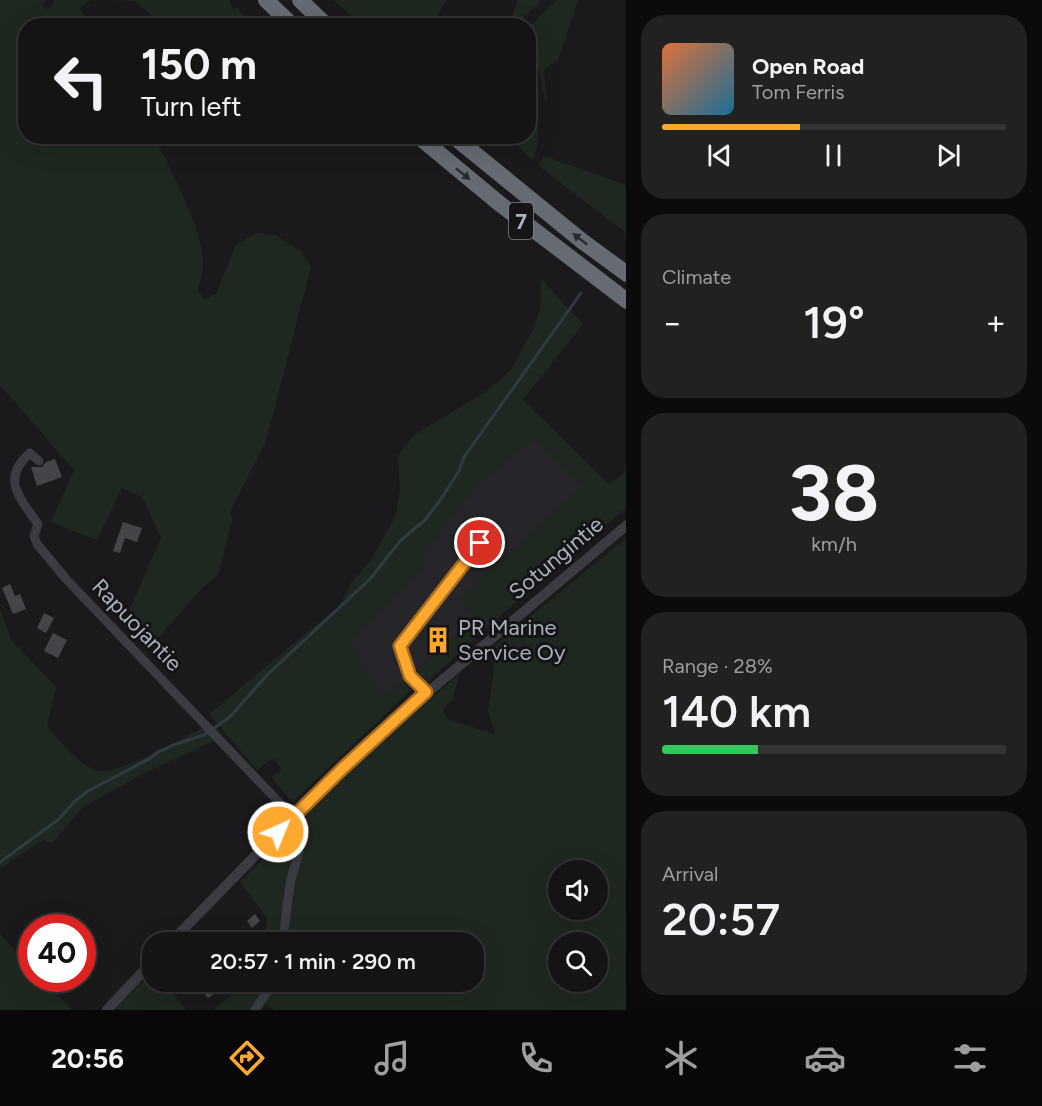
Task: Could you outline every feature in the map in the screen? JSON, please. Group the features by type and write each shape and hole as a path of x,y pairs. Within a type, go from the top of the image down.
{"highway":[{"path":"266,0 285,18"},
{"path":"300,0 319,18"},
{"name":"7","path":"428,144 500,204 626,300"},
{"name":"7","path":"463,144 626,273"}],"street":[{"name":"Rapuojantie","path":"39,461 30,453 16,467 12,479 14,493 38,524 34,536 37,544 67,580 293,817"},
{"name":"Sotungintie","path":"181,932 350,761 426,692 626,526"},
{"path":"284,932 290,882 302,844 300,828 293,817"},
{"path":"107,1010 142,973"},
{"path":"255,1010 267,992"}],"lane":[{"path":"426,692 410,676 400,646 480,543"}],"shaded area":[{"path":"0,0 45,0 43,7 48,9 54,0 91,0 80,8 84,16 83,18 18,18 18,144 158,144 185,199 198,235 203,264 198,292 205,299 216,294 236,245 256,233 276,235 302,252 311,267 266,441 230,512 232,521 218,575 203,587 155,641 158,651 150,652 134,633 127,615 161,538 142,497 122,488 97,540 51,522 74,470 0,385"},
{"path":"114,0 229,0 233,10 237,7 244,18 155,18 135,1"},
{"path":"333,0 447,0 435,18 354,18"},
{"path":"518,0 542,0 523,18 512,18"},
{"path":"557,0 578,0 558,60 544,69 547,109 536,56 536,20"},
{"path":"536,113 538,139 532,160 516,144 536,144"},
{"path":"544,156 626,185 626,233 539,166"},
{"path":"541,279 583,324 523,400 609,484 626,471 626,508 532,587 424,685 416,670 476,620 460,598 582,487 534,439 480,481 422,554 427,562 349,642 382,697 403,680 411,690 292,802 271,777 282,769 273,758 257,770 209,714 339,606 351,583 371,560 396,515 400,491 398,455 413,436 488,390 511,370 535,326 540,307"},
{"path":"534,439 582,487 461,598 476,620 382,698 348,642 426,562 422,554 480,481"},
{"path":"626,538 626,1010 274,1010 266,1003 261,1010 213,1010 235,992 484,992 484,932 265,932 267,918 240,882 328,794 333,784 459,674 453,699 443,709 447,719 495,734 488,711 494,670 491,649"},
{"path":"0,608 11,640 56,687 47,726 71,753 86,765 100,771 123,767 204,727 214,741 147,772 84,806 52,843 43,840 0,869"},
{"path":"0,934 18,953 18,992 55,992 72,1010 0,1010"},
{"path":"142,982 142,992 172,992 186,1010 117,1010 116,1008"}],"building":[{"path":"55,459 62,477 37,486 31,467 42,467 46,462"},
{"path":"123,522 142,528 137,542 125,538 120,553 113,551"},
{"path":"10,584 15,596 20,594 26,609 13,614 2,588"},
{"path":"44,613 54,618 46,633 37,628"},
{"name":"PR Marine Service Oy","path":"442,632 447,637 433,649 428,644"},
{"path":"53,633 67,640 58,658 44,651"},
{"path":"255,914 260,921 252,928 247,921"},
{"path":"203,992 216,992 208,998"}],"waterway":[{"path":"0,862 59,819 75,801 88,791 158,752 204,735 230,717 267,675 370,579 401,540 425,520 459,471 464,457 581,293"}],"place":[{"name":"PR Marine Service Oy","path":"438,640"}],"route":[{"path":"278,832 343,768 426,692 410,676 400,646 480,543"}]}
